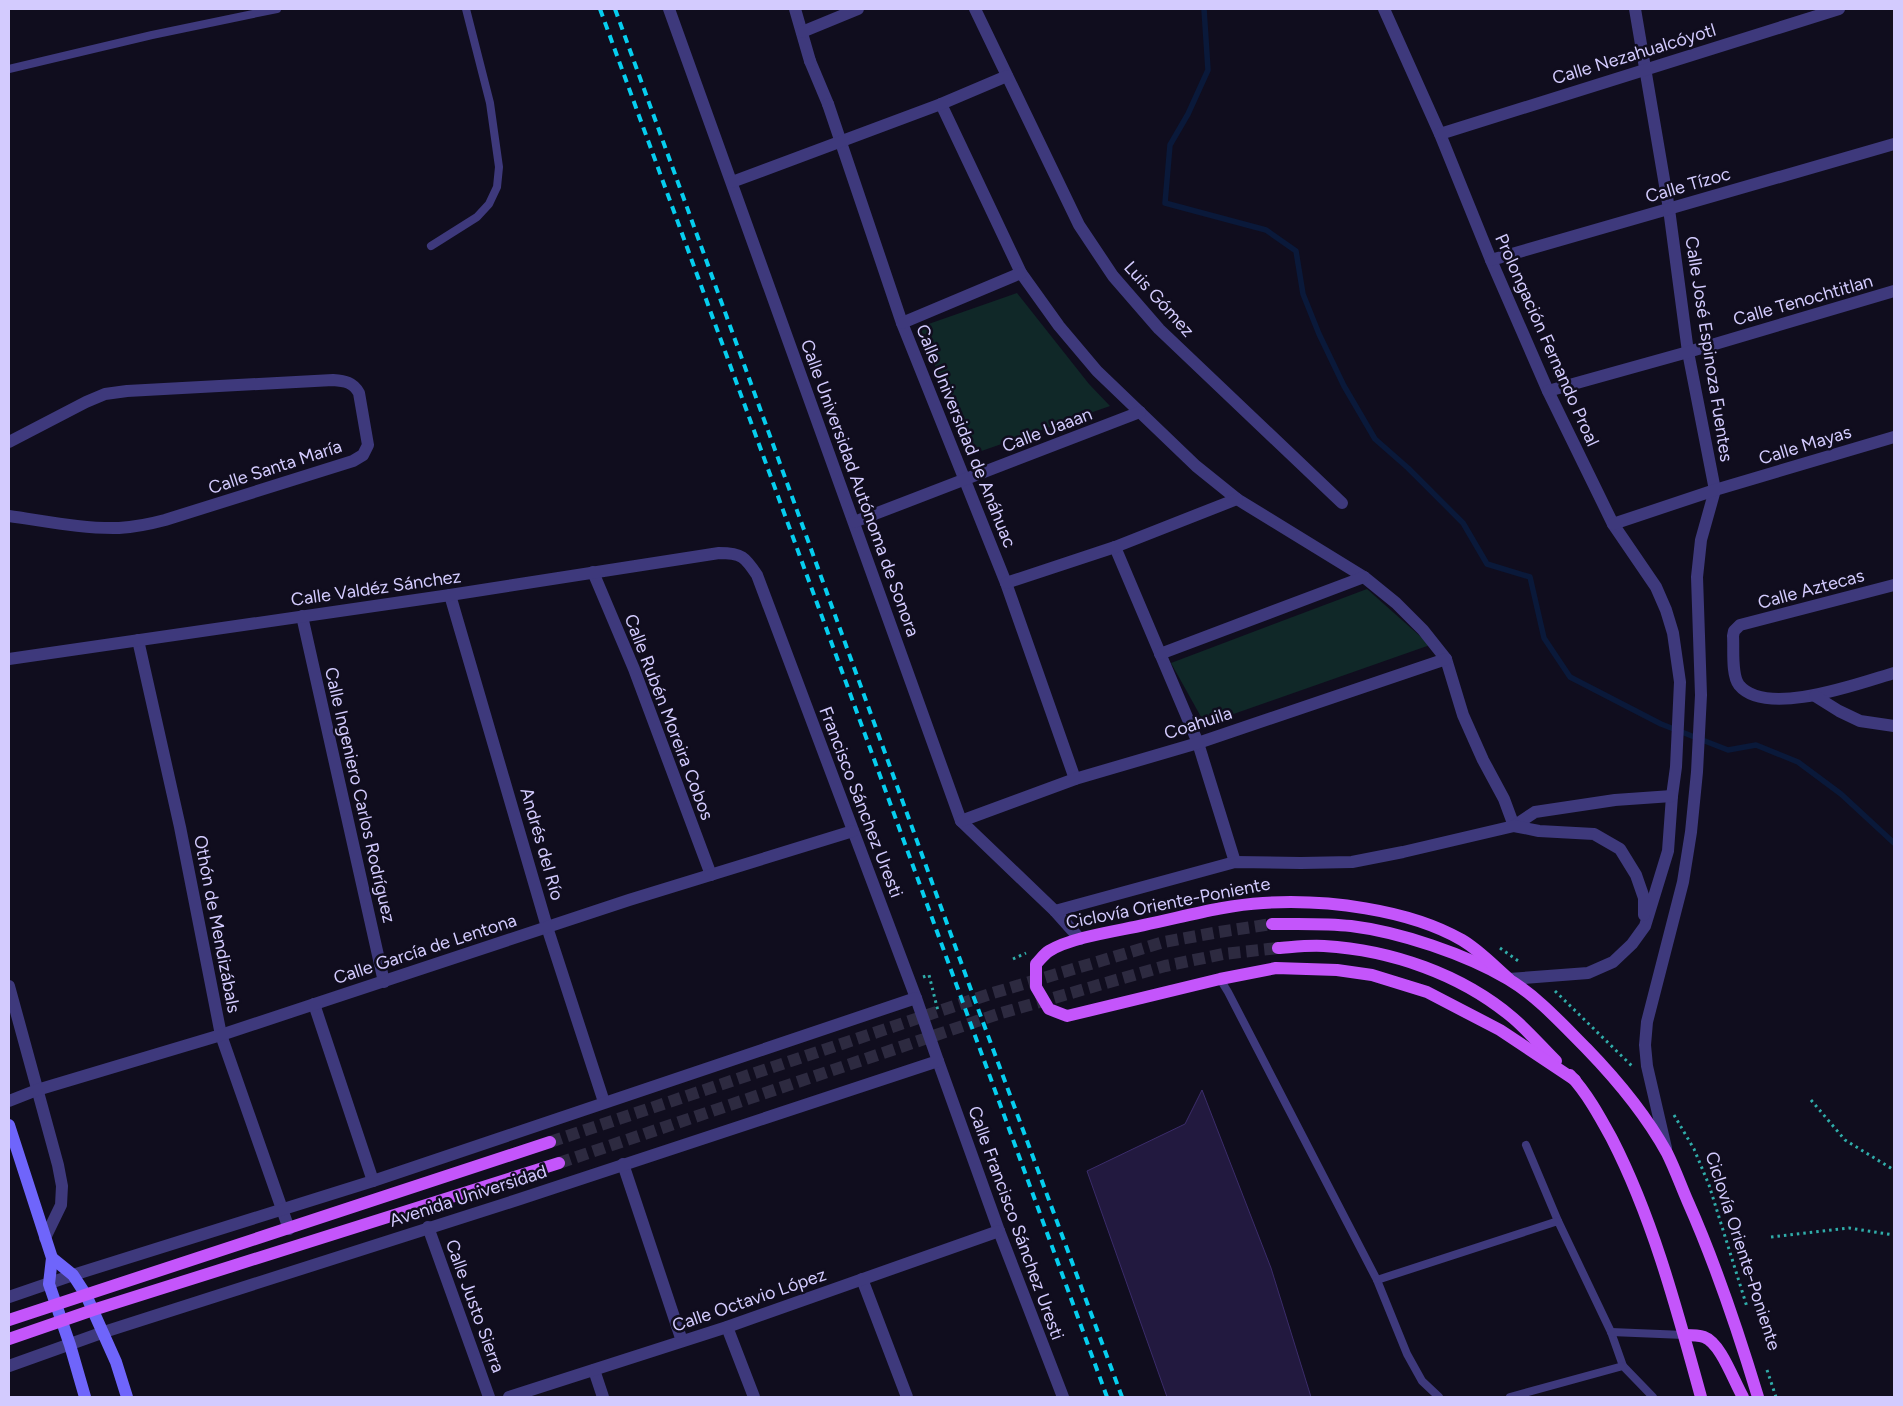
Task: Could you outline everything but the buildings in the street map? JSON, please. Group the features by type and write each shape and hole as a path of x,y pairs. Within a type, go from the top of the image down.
{"main road":[{"path":"1575,1080 1500,1030 1427,992 1372,975 1336,970 1276,968 1220,979 1067,1016 1050,1009 1036,987 1036,964 1048,951 1080,939 1217,910 1262,903 1303,902 1335,904 1384,912 1424,924 1453,936 1474,948 1552,1013 1604,1067 1635,1105 1667,1153 1701,1231 1744,1350 1758,1397"},
{"path":"1272,924 1306,923 1351,926 1388,933 1435,947 1509,979"},
{"path":"1278,948 1323,946 1361,951 1402,960 1455,979 1482,994 1513,1018 1575,1080 1602,1120 1626,1166 1651,1232 1684,1335 1701,1397"},
{"path":"9,1125 52,1258 50,1284 85,1397"},
{"name":"Avenida Universidad","path":"9,1320 550,1142"},
{"name":"Avenida Universidad","path":"9,1339 93,1310 560,1164"},
{"path":"52,1258 73,1275 86,1295 116,1362 126,1397"},
{"path":"1684,1335 1704,1337 1719,1350 1743,1397"}],"street":[{"name":"Calle Universidad Autónoma de Sonora","path":"668,9 732,182 961,822 1055,911 1080,939"},
{"name":"Calle Universidad de Anáhuac","path":"795,9 810,61 842,140 902,323 1006,583 1075,779"},
{"path":"802,32 858,9"},
{"name":"Luis Gómez","path":"975,9 1079,225 1112,276 1159,329 1342,503"},
{"name":"Calle José Espinoza Fuentes","path":"1635,9 1669,209 1688,352 1715,490 1701,540 1697,577 1701,695 1697,772 1691,832 1683,882 1647,1022 1645,1046 1647,1066 1667,1153"},
{"name":"Calle Nezahualcóyotl","path":"1440,134 1839,9"},
{"name":"Prolongación Fernando Proal","path":"1387,10 1491,260 1548,391 1613,524 1656,587 1673,633 1680,682 1676,768 1668,851 1645,926 1632,944 1613,962 1588,973 1509,979"},
{"path":"732,182 941,104 1008,76"},
{"path":"941,104 1020,274 1059,326 1097,371 1196,466 1237,499 1364,577 1396,603 1424,630 1446,659 1463,715 1483,760 1504,799 1514,826"},
{"name":"Calle Tízoc","path":"1491,260 1894,144"},
{"path":"902,323 1020,274"},
{"name":"Calle Tenochtitlan","path":"1548,391 1894,291"},
{"name":"Calle Santa María","path":"9,442 105,394 127,391 333,380 344,381 356,386 359,392 368,440 366,451 353,461 165,520 120,528 92,528 9,516"},
{"name":"Calle Uaaan","path":"854,522 1140,412"},
{"name":"Calle Mayas","path":"1613,524 1715,490 1894,437"},
{"path":"1006,583 1114,547 1237,499"},
{"path":"1114,547 1198,742 1235,862"},
{"name":"Calle Valdéz Sánchez","path":"9,659 450,595 719,553 734,553 747,559"},
{"name":"Francisco Sánchez Uresti","path":"747,559 757,575 938,1061"},
{"name":"Calle Rubén Moreira Cobos","path":"593,572 634,669 711,875"},
{"path":"1160,654 1364,577"},
{"name":"Calle Aztecas","path":"1815,696 1785,699 1759,697 1747,692 1735,677 1733,636 1738,627 1894,585"},
{"name":"Andrés del Río","path":"450,595 548,927 604,1102"},
{"name":"Calle Ingeniero Carlos Rodríguez","path":"302,616 384,982"},
{"name":"Othón de Mendizábals","path":"138,640 180,827 221,1035 289,1228"},
{"name":"Coahuila","path":"961,822 1075,779 1198,742 1446,659"},
{"path":"1815,696 1894,673"},
{"path":"1815,696 1839,712 1860,721 1894,726"},
{"path":"1055,911 1235,862 1302,864 1352,862 1514,826 1535,812 1615,800 1672,796"},
{"path":"1514,826 1538,831 1594,834 1620,849 1636,876 1644,898 1645,926"},
{"name":"Calle García de Lentona","path":"9,1101 37,1090 221,1035 548,927 853,830"},
{"path":"9,986 58,1164 62,1186 61,1204 45,1238"},
{"path":"9,1297 372,1180 916,998"},
{"path":"314,1004 372,1180"},
{"name":"Avenida Universidad","path":"9,1366 104,1332 520,1199 938,1061"},
{"name":"Calle Francisco Sánchez Uresti","path":"938,1061 999,1231 1063,1397"},
{"path":"623,1164 682,1341"},
{"name":"Calle Justo Sierra","path":"428,1227 489,1397"},
{"name":"Calle Octavio López","path":"509,1397 727,1327 999,1231"},
{"path":"862,1279 906,1397"},
{"path":"727,1327 754,1397"},
{"path":"594,1370 603,1397"}],"lane":[{"path":"9,69 152,35 277,9"},
{"path":"431,246 477,217 489,204 497,187 499,167 490,103 466,9"},
{"path":"1220,979 1377,1280 1407,1354 1422,1381 1439,1397"},
{"path":"1526,1146 1558,1221 1611,1332 1624,1366 1653,1397"},
{"path":"1377,1280 1558,1221"},
{"path":"1611,1332 1684,1335"},
{"path":"1510,1397 1624,1366"}],"path":[{"path":"1491,944 1509,953 1541,978 1632,1066 1653,1090"},
{"path":"1012,958 1030,951"},
{"path":"1811,1100 1845,1140 1894,1170"},
{"name":"Ciclovía Oriente-Poniente","path":"1672,1112 1678,1119 1694,1149 1709,1184 1749,1313"},
{"path":"1771,1237 1849,1228 1894,1235"},
{"name":"Ciclovía Oriente-Poniente","path":"1767,1369 1776,1397"}],"green space":[{"path":"1017,293 1089,384 1110,406 970,455 920,327"},
{"path":"1367,589 1430,645 1205,724 1171,663"}],"waterway":[{"path":"1204,9 1208,70 1188,114 1170,145 1165,203 1266,230 1296,251 1303,294 1319,334 1344,386 1375,439 1408,468 1463,523 1487,564 1530,577 1544,638 1570,677 1661,724 1728,750 1756,745 1798,762 1841,794 1894,843"}],"tunnel":[{"path":"550,1142 993,993 1164,942 1272,924"},
{"path":"559,1163 998,1014 1165,966 1223,954 1278,948"}],"railway":[{"path":"600,9 1107,1397"},
{"path":"615,9 970,987 1122,1397"}]}
